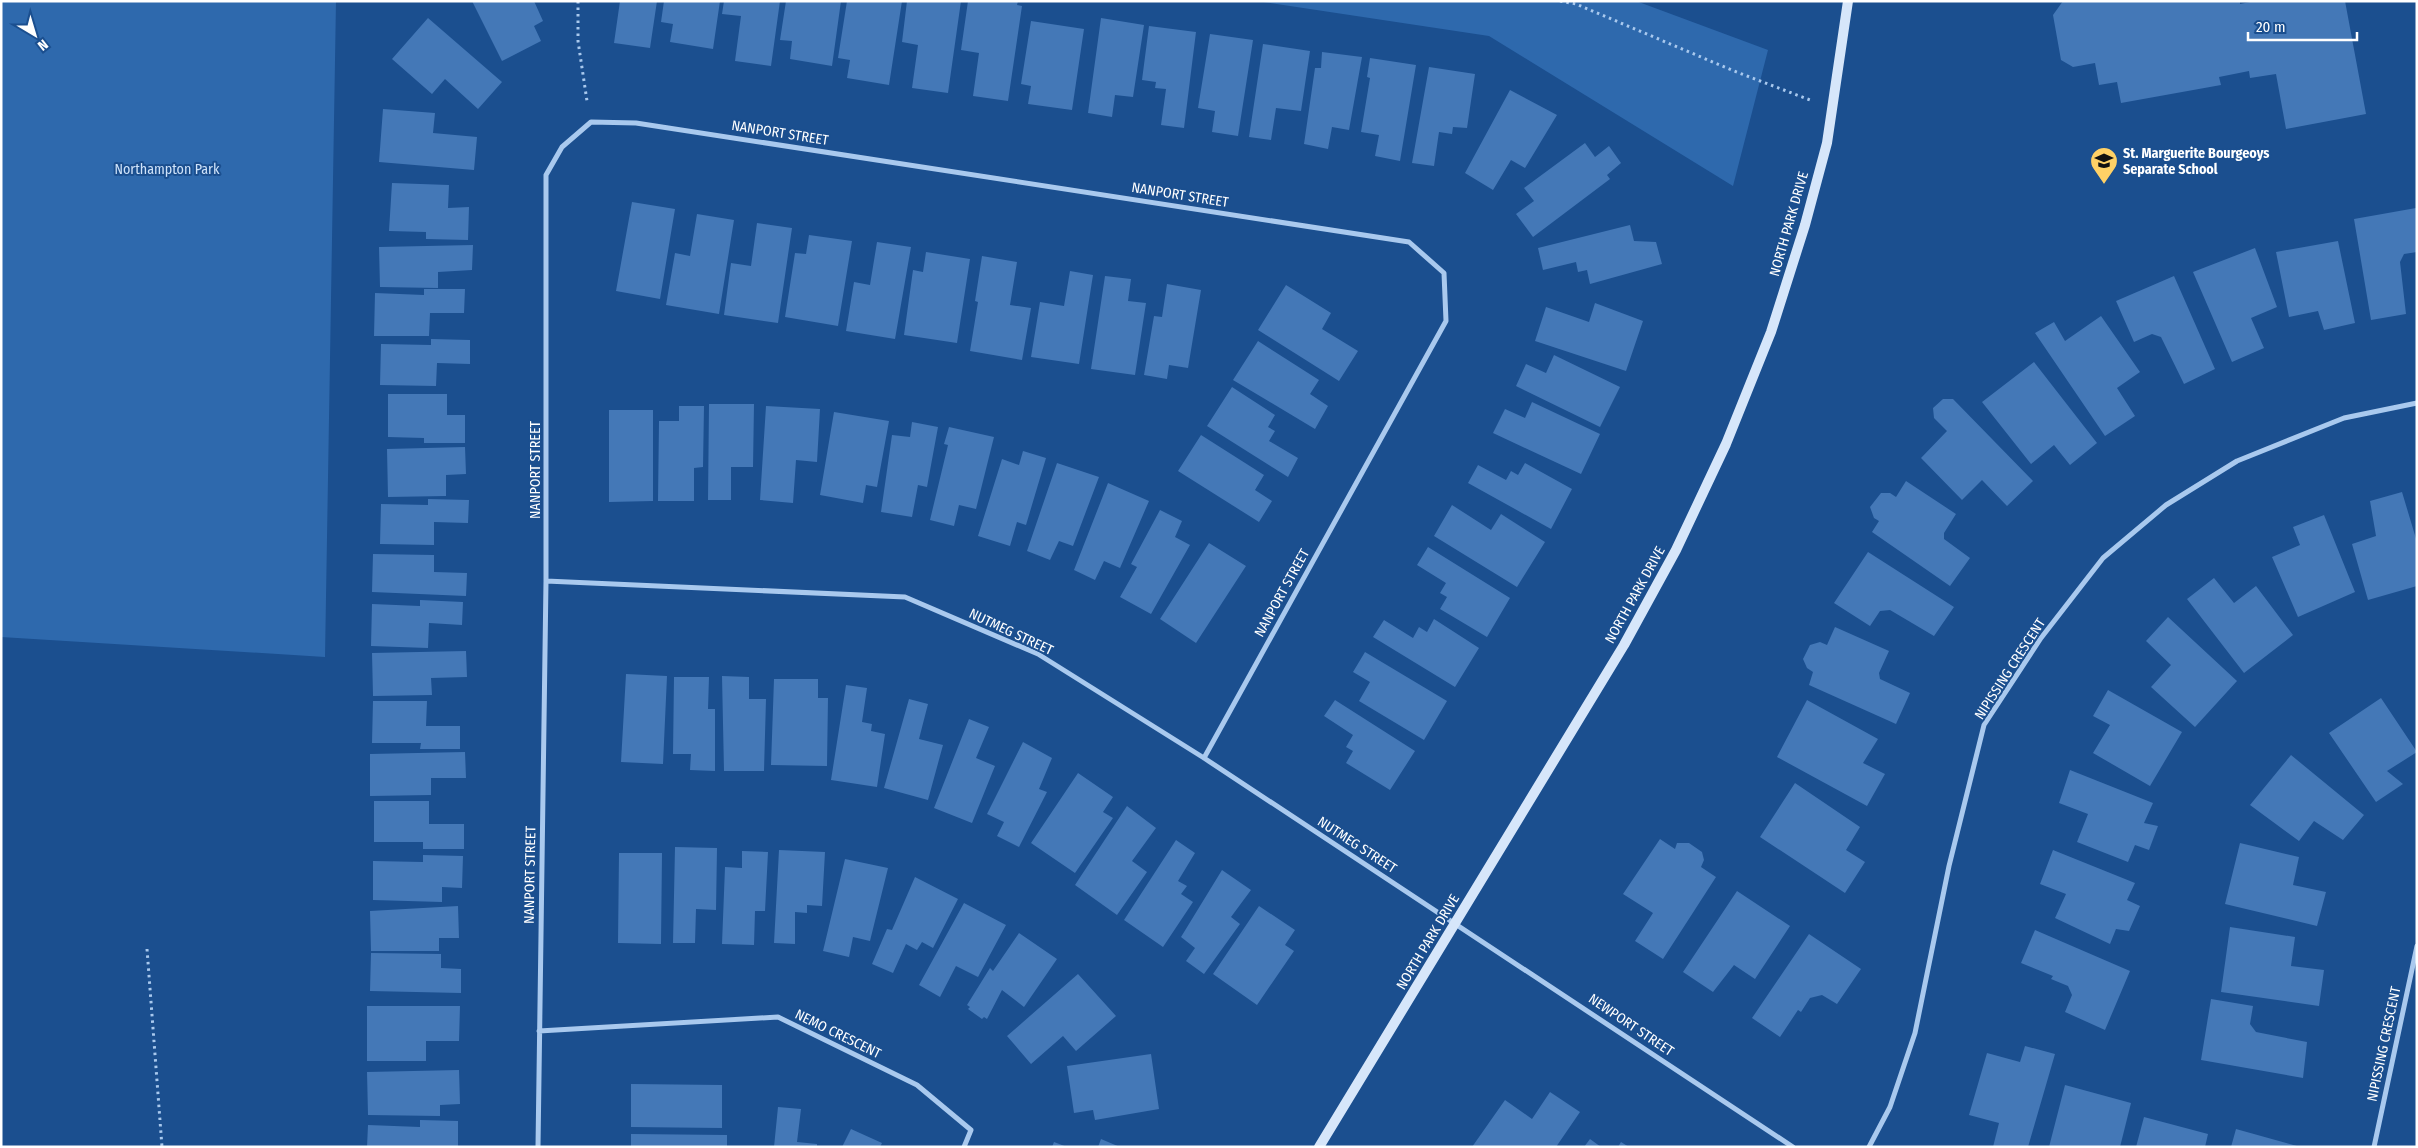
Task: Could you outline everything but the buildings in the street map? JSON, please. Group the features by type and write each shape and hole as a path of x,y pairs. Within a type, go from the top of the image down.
{"main road":[{"name":"NORTH PARK DRIVE","path":"1318,1147 1624,645 1676,550 1726,444 1774,323 1805,224 1827,143 1848,1"}],"street":[{"name":"NANPORT STREET","path":"538,1147 546,581 546,175 562,147 591,122 636,123 1409,242 1444,273 1446,321 1204,758"},
{"name":"NIPISSING CRESCENT","path":"1869,1147 1890,1107 1915,1033 1950,866 1984,725 2041,638 2103,558 2166,505 2237,461 2254,454 2344,418 2417,403"},
{"name":"NUTMEG STREET","path":"546,581 905,597 1038,654 1204,758 1456,923"},
{"name":"NEWPORT STREET","path":"1456,923 1793,1147"},
{"name":"NIPISSING CRESCENT","path":"2374,1147 2417,946"},
{"name":"NEMO CRESCENT","path":"539,1031 778,1017 917,1085 971,1130 964,1147"}],"path":[{"path":"578,1 578,41 591,122"},
{"path":"1560,1 1576,4 1734,71 1833,109"},
{"path":"147,949 162,1147"}],"green space":[{"name":"Northampton Park","path":"1,1 336,1 325,657 1,637"},
{"path":"1257,1 1636,1 1768,50 1733,186 1489,36"}],"place":[{"name":"St. Marguerite Bourgeoys Separate School","path":"2104,185"}]}
